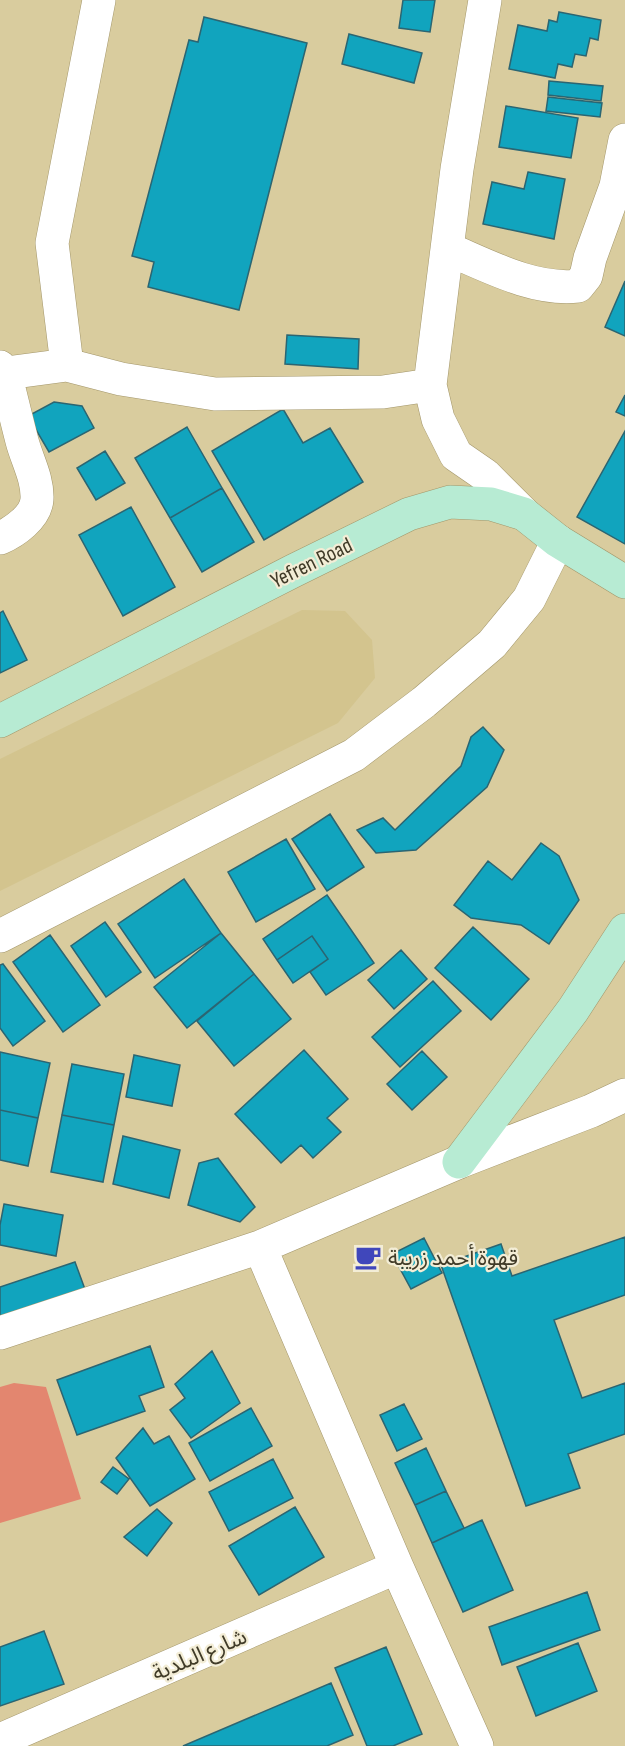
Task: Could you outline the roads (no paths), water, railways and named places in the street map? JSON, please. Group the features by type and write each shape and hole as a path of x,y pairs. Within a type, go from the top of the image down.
{"main road":[{"name":"Yefren Road","path":"0,721 409,514 450,502 491,504 524,514 558,541 625,582"},
{"path":"459,1162 573,1010 625,930"}],"street":[{"path":"67,365 52,243 99,0"},
{"path":"485,0 457,169 430,385 438,418 456,455 485,475 524,514"},
{"path":"448,249 504,273 548,285 579,286 585,276 616,186 625,140"},
{"path":"0,538 13,532 30,515 37,501 32,470 2,371 67,365 122,379 215,394 383,393 430,385"},
{"path":"0,936 354,755 424,702 492,644 529,599 558,541"},
{"path":"0,1333 260,1247 459,1162 591,1111 625,1095"},
{"path":"591,1111 625,1114"},
{"path":"260,1247 397,1568 477,1746"},
{"name":"شارع البلدية","path":"0,1740 397,1568"}],"place":[{"name":"قهوة أحمد زريبة","path":"368,1257"}]}
